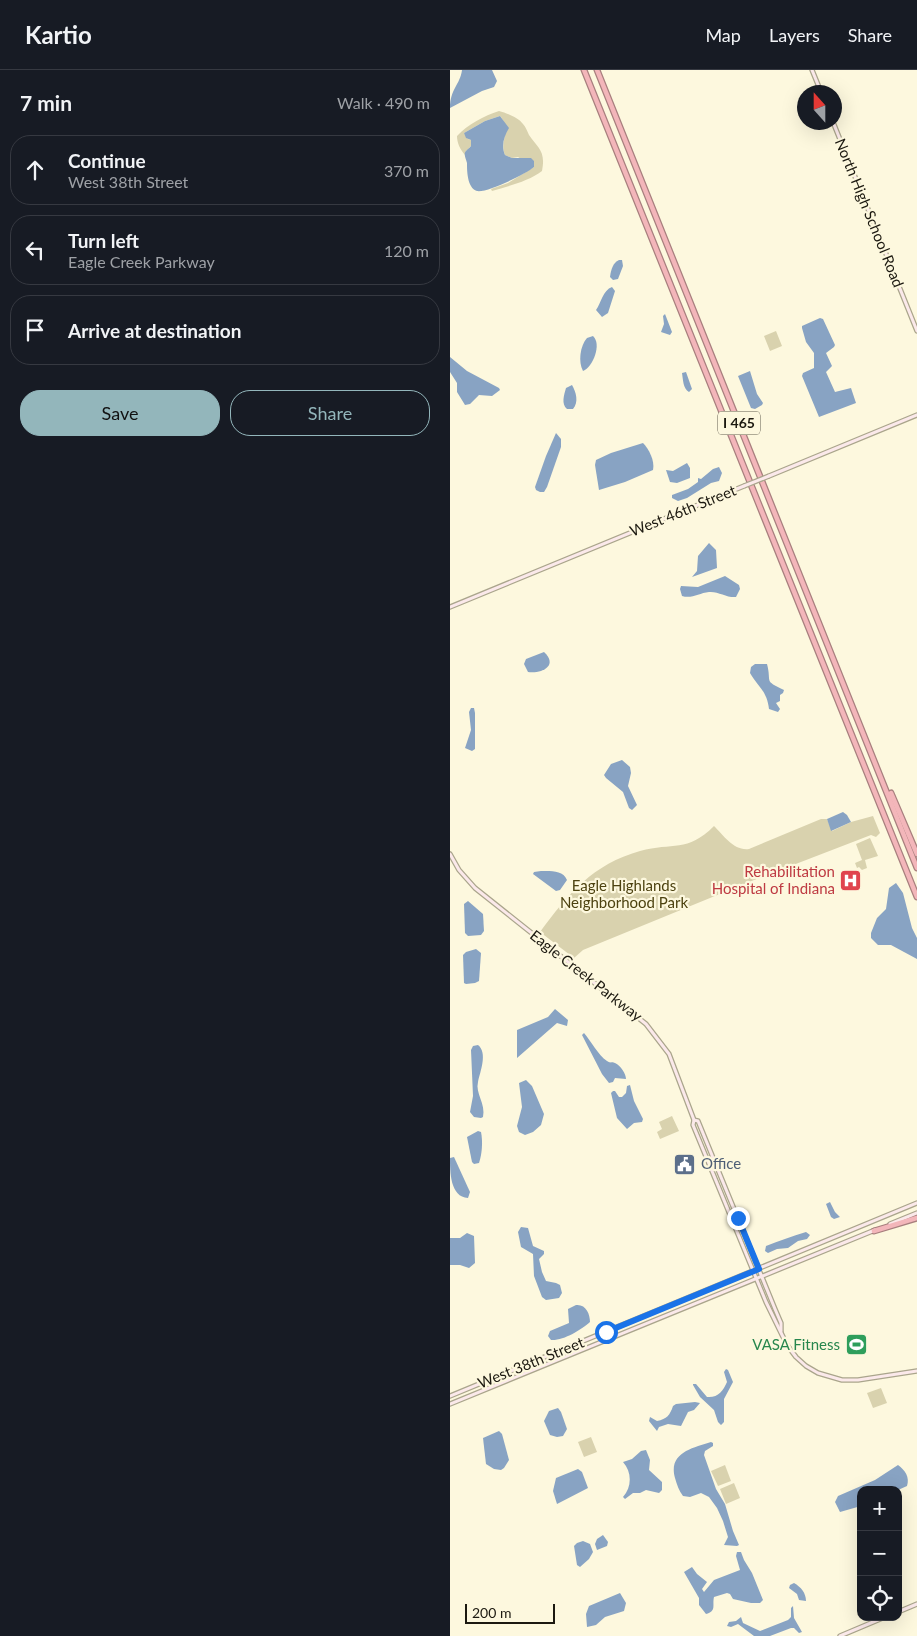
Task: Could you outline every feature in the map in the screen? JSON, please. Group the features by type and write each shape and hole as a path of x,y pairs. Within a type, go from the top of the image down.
{"highway":[{"name":"I 465","path":"584,70 917,897"},
{"name":"I 465","path":"597,70 917,868"},
{"path":"881,776 894,799 917,854"},
{"path":"874,1231 917,1218"}],"main road":[{"path":"812,70 818,85"},
{"name":"North High School Road","path":"836,130 917,331"},
{"name":"West 46th Street","path":"450,608 917,415"},
{"name":"Eagle Creek Parkway","path":"450,854 459,870 482,894 630,1009 646,1024 670,1054 694,1120 693,1125 756,1278 788,1348 798,1360 814,1372 829,1378 842,1380 858,1380 917,1371"},
{"name":"Eagle Creek Parkway","path":"694,1120 698,1121 781,1323 781,1331"},
{"name":"West 38th Street","path":"450,1396 917,1203"},
{"name":"West 38th Street","path":"450,1404 917,1213"},
{"path":"902,1610 917,1604"},
{"path":"840,1636 876,1621"}],"green space":[{"path":"499,111 515,117 524,125 542,154 543,164 542,171 531,178 492,191 491,189 508,183 534,167 518,157 512,158 505,155 503,145 505,126 500,116 485,121 464,133 471,140 471,146 465,155 458,144 457,136 466,128"},
{"path":"776,331 782,346 770,351 764,336"},
{"name":"Eagle Highlands Neighborhood Park","path":"873,816 880,833 876,837 871,835 754,880 583,950 574,958 540,932 572,893 595,872 623,857 640,851 679,845 696,840 714,826 734,845 739,848 749,849 821,819 827,819 832,831 851,822"},
{"path":"870,838 878,856 865,860 867,868 862,870 859,867 857,868 855,863 862,860 856,844"},
{"path":"672,1116 679,1131 660,1139 657,1132 662,1129 659,1122"},
{"path":"881,1388 887,1403 873,1408 867,1393"},
{"path":"591,1437 597,1452 584,1457 578,1442"},
{"path":"725,1465 731,1481 718,1486 711,1471"},
{"path":"734,1483 740,1498 726,1504 720,1489"}],"water":[{"path":"462,70 492,70 497,81 494,87 482,91 450,108 453,92"},
{"path":"500,116 509,128 504,141 505,155 512,158 531,158 534,161 534,167 506,182 489,189 477,191 471,186 468,178 465,154 466,150 471,146 471,140 466,138 464,133 485,121"},
{"path":"619,260 622,260 623,266 618,279 613,280 610,277 612,269"},
{"path":"612,287 615,291 608,313 602,317 596,310 604,294"},
{"path":"665,314 672,332 670,335 661,332 664,324 663,316"},
{"path":"820,318 823,319 835,345 826,353 832,366 826,372 835,392 851,388 856,403 819,417 802,376 803,373 814,368 814,353 806,342 802,326"},
{"path":"593,336 597,344 595,355 587,369 583,371 580,359 581,350 587,338"},
{"path":"450,357 467,371 500,390 492,396 479,395 470,404 465,405 457,392 457,383 450,372"},
{"path":"750,371 757,394 763,403 755,409 751,408 738,376"},
{"path":"686,372 692,389 689,392 683,381 682,373"},
{"path":"572,385 576,394 576,403 573,409 567,409 564,405 564,396 566,388"},
{"path":"556,433 561,439 561,447 547,487 544,492 540,492 535,487"},
{"path":"643,443 651,455 653,470 625,482 599,490 596,460"},
{"path":"687,463 690,468 690,478 677,483 670,482 666,470 673,471"},
{"path":"719,467 722,473 719,481 711,483 687,498 678,501 672,498 672,495 688,489 698,482 698,478 701,479 713,469"},
{"path":"709,543 716,550 717,568 692,577 697,571 698,556"},
{"path":"725,576 739,585 740,589 736,597 712,592 689,597 682,596 681,586 698,587"},
{"path":"544,652 550,661 549,665 538,672 528,672 524,664 526,659"},
{"path":"755,664 767,664 771,682 784,690 780,695 780,701 776,703 780,709 778,712 769,709 764,693 750,673 751,667"},
{"path":"471,708 474,708 475,713 475,749 472,751 465,748 471,730 469,712"},
{"path":"622,760 630,767 631,773 628,786 637,805 632,810 629,808 623,792 604,775 611,764"},
{"path":"843,812 851,822 831,831 827,819"},
{"path":"553,871 563,874 567,880 560,890 556,891 533,874 534,872"},
{"path":"896,883 903,893 912,928 917,938 917,959 891,945 878,945 871,938 877,918 886,909 889,888"},
{"path":"468,901 483,914 484,931 481,935 468,936 465,933 464,904"},
{"path":"476,949 481,953 479,981 466,984 464,983 463,955"},
{"path":"555,1009 568,1020 567,1026 557,1023 517,1058 517,1030 548,1017"},
{"path":"584,1033 604,1058 621,1068 626,1079 615,1078 613,1082 609,1083 602,1074 582,1035"},
{"path":"478,1045 481,1048 483,1058 477,1086 484,1112 481,1118 474,1117 470,1112 473,1096 471,1050 473,1046"},
{"path":"526,1080 532,1086 544,1114 541,1125 533,1132 525,1135 519,1132 517,1126 522,1107 519,1083"},
{"path":"630,1085 634,1101 643,1119 642,1122 634,1123 627,1129 617,1118 611,1093 615,1091 619,1097 622,1097 626,1093 627,1086"},
{"path":"478,1131 481,1132 481,1152 479,1163 474,1164 467,1137"},
{"path":"454,1157 470,1192 468,1198 462,1197 454,1189 450,1170 450,1158"},
{"path":"830,1202 840,1217 834,1219 831,1217 826,1204"},
{"path":"521,1227 528,1228 533,1246 544,1251 544,1254 539,1259 542,1272 546,1281 560,1285 562,1293 559,1298 546,1300 542,1297 534,1276 533,1254 521,1247 518,1232"},
{"path":"806,1232 810,1235 807,1239 798,1241 788,1248 777,1249 768,1253 765,1251 766,1246"},
{"path":"467,1233 474,1236 475,1263 469,1268 460,1265 450,1265 450,1238 460,1238"},
{"path":"576,1305 582,1306 587,1310 590,1322 572,1334 561,1339 551,1340 548,1336 550,1331 569,1323 568,1309"},
{"path":"726,1369 733,1382 724,1399 724,1422 721,1425 714,1410 700,1397 693,1384 696,1384 707,1397 717,1395 722,1391 727,1382 724,1372"},
{"path":"700,1403 694,1410 688,1412 681,1426 668,1424 659,1427 657,1431 649,1421 650,1417 657,1421 666,1418 676,1404"},
{"path":"558,1408 567,1429 563,1436 557,1437 550,1435 544,1421 549,1411"},
{"path":"499,1431 502,1434 509,1460 501,1470 494,1469 486,1464 483,1438"},
{"path":"711,1442 713,1446 705,1451 704,1455 716,1489 725,1504 739,1545 737,1546 724,1545 728,1537 723,1521 709,1497 701,1493 690,1497 683,1496 675,1478 675,1463 678,1457 689,1449"},
{"path":"646,1450 650,1460 649,1470 662,1482 662,1490 659,1493 646,1490 640,1493 633,1493 625,1499 623,1497 628,1489 630,1480 628,1470 623,1462 632,1459 641,1451"},
{"path":"898,1465 903,1469 908,1480 907,1486 902,1488 902,1486 861,1486 875,1480"},
{"path":"578,1469 582,1472 588,1488 557,1504 553,1491 556,1478"},
{"path":"857,1488 857,1507 840,1512 835,1502 838,1496"},
{"path":"603,1535 608,1542 607,1546 597,1550 595,1544 597,1539"},
{"path":"583,1541 590,1544 593,1552 589,1559 580,1567 577,1565 574,1546"},
{"path":"737,1552 741,1552 763,1600 760,1603 751,1603 733,1599 727,1593 714,1597 713,1609 706,1614 699,1605 699,1598 684,1572 692,1567 707,1582 702,1589 704,1592 714,1580 740,1570 736,1556"},
{"path":"794,1583 803,1590 806,1601 799,1600 797,1594 789,1588"},
{"path":"620,1593 626,1603 624,1611 605,1617 596,1625 587,1627 586,1614 589,1606"},
{"path":"793,1606 794,1618 802,1632 799,1633 794,1628 791,1628 770,1636 754,1636 738,1624 731,1627 727,1626 729,1622 736,1621 741,1617 743,1623 760,1631 788,1620 791,1617 791,1608"}],"place":[{"name":"Rehabilitation Hospital of Indiana","path":"851,881"},
{"name":"Office","path":"685,1164"},
{"name":"VASA Fitness","path":"856,1345"}],"route":[{"path":"606,1332 759,1269 738,1218"}]}
